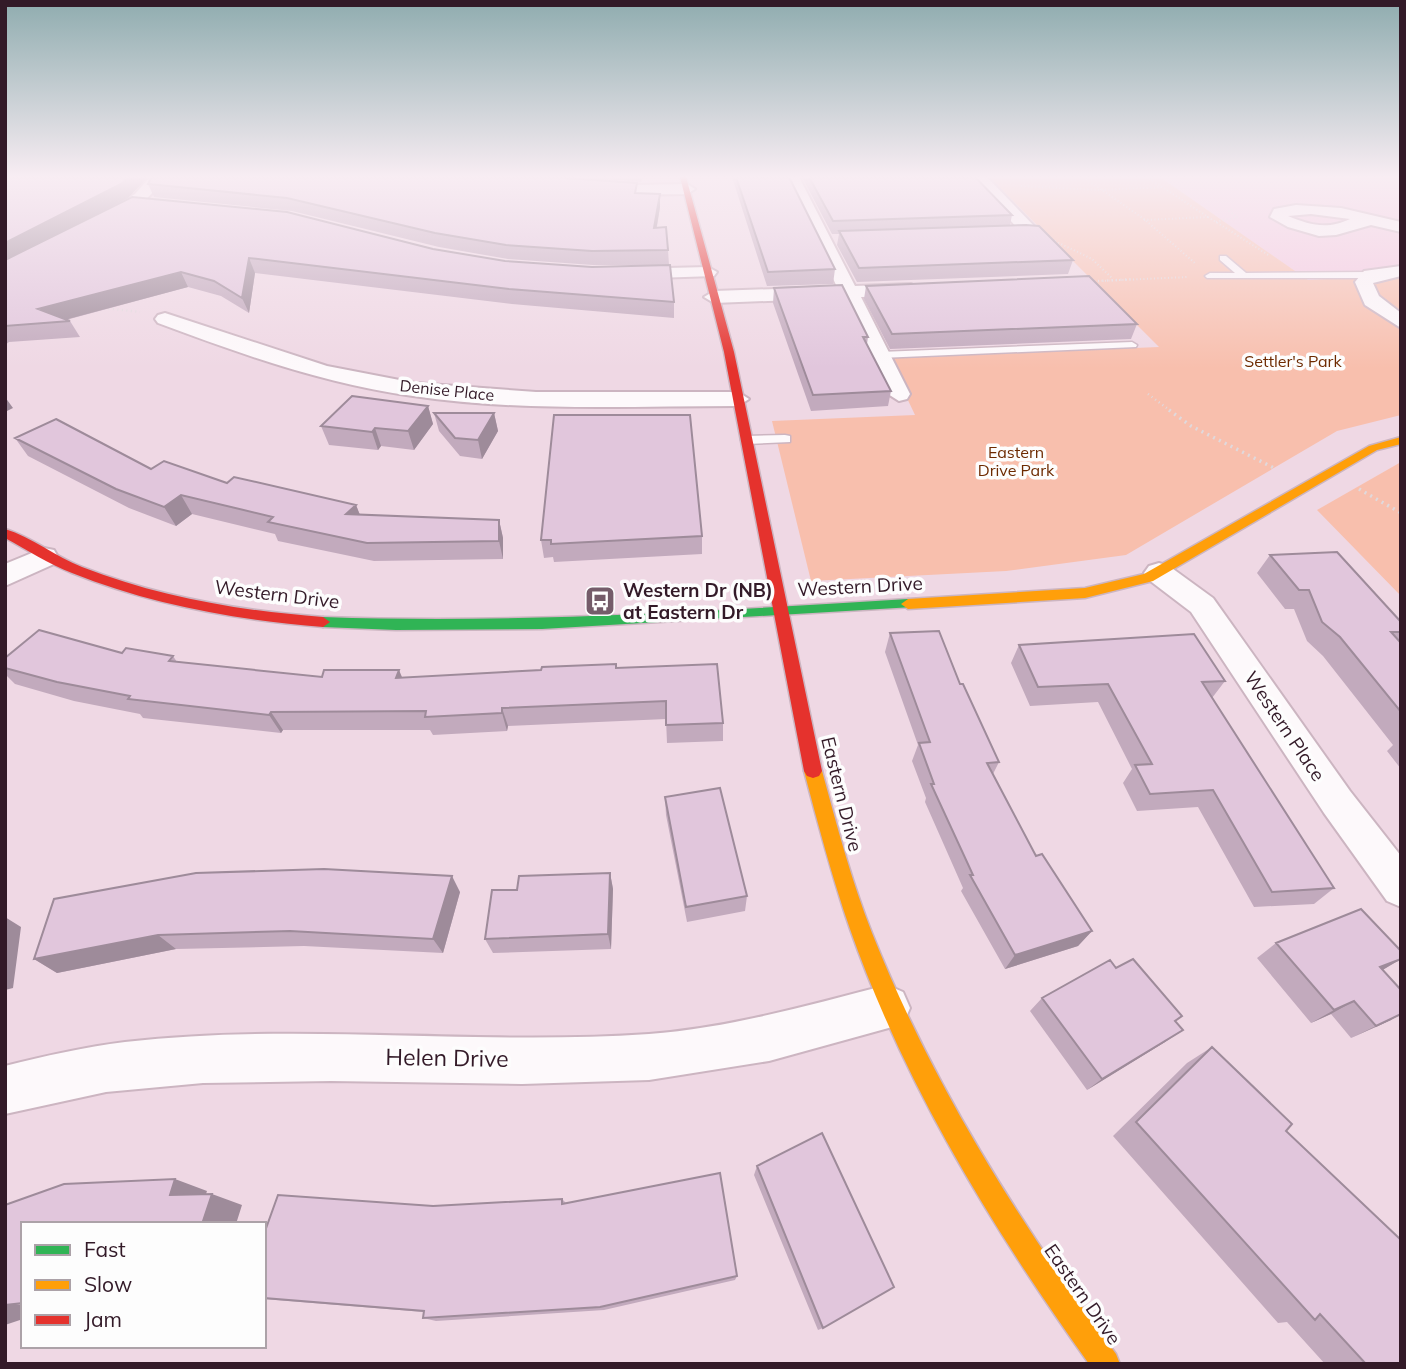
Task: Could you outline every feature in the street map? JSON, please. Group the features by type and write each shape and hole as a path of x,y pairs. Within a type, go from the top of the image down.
{"street":[{"name":"Eastern Drive","path":"700,241 747,440 810,758 843,884 887,1007 962,1144 1059,1302 1106,1364"},
{"path":"827,241 847,293 899,394"},
{"path":"1401,271 1370,275 1363,282 1364,291 1372,302 1401,322"},
{"path":"611,274 708,272"},
{"path":"714,297 931,289"},
{"name":"Denise Place","path":"166,319 278,361 414,390 549,399 738,399"},
{"name":"Western Drive","path":"5,533 44,557 156,596 234,612 313,623 454,624 779,612 1085,593 1118,587 1159,573 1373,448 1401,440"},
{"path":"5,576 44,557"},
{"name":"Western Place","path":"1159,573 1202,605 1337,802 1401,888"},
{"name":"Helen Drive","path":"5,1090 139,1064 250,1058 649,1056 736,1045 887,1007"}],"lane":[{"path":"1223,258 1243,275"},
{"path":"1210,276 1370,275"},
{"path":"880,355 1132,345"},
{"path":"747,440 785,439"}],"path":[{"path":"1045,241 1092,259 1113,279"},
{"path":"1169,241 1210,276"},
{"path":"1247,241 1267,253 1273,276"},
{"path":"1098,281 1210,276"},
{"path":"96,307 147,312 166,319"},
{"path":"1148,394 1191,426 1276,469"},
{"path":"1352,485 1401,513"}],"shaded area":[{"path":"1252,241 1401,241 1401,275 1308,280"}],"green space":[{"name":"Eastern Drive Park","path":"1053,241 1252,241 1308,280 1401,275 1401,415 1337,431 1126,555 1006,571 811,581 772,421 915,415 888,358 1159,347"},
{"path":"1401,462 1401,596 1317,510"}],"building":[{"path":"44,241 401,241 505,261 592,267 670,265 674,302 509,289 249,258 242,298 214,281 181,272 38,309 70,321 5,326 5,260"},
{"path":"482,241 667,241 668,250 592,251"},
{"path":"758,241 821,241 835,269 768,272"},
{"path":"844,241 1054,241 1073,260 859,268"},
{"path":"1089,276 1137,324 892,334 866,286"},
{"path":"842,285 868,337 863,337 891,391 813,395 774,288"},
{"path":"352,396 428,406 408,431 375,428 372,432 321,426"},
{"path":"434,413 494,413 478,440 455,438"},
{"path":"554,415 690,415 702,536 551,544 551,540 541,540"},
{"path":"56,419 151,469 164,461 227,483 234,477 356,505 346,514 499,520 499,541 367,543 268,522 273,517 181,495 164,507 116,489 15,438"},
{"path":"1337,552 1401,622 1401,632 1391,632 1401,643 1401,712 1340,637 1322,622 1309,590 1299,590 1270,555"},
{"path":"39,630 122,653 126,648 173,656 169,661 322,677 324,670 399,670 396,678 541,670 542,667 616,664 616,668 717,664 723,723 666,725 666,701 502,708 502,713 425,717 426,711 271,712 269,715 128,699 130,696 57,682 5,668 5,658"},
{"path":"939,631 960,684 963,684 999,762 987,763 1036,856 1042,854 1092,931 1015,955 970,875 973,875 931,784 934,784 919,743 930,742 890,633"},
{"path":"1194,634 1225,681 1202,682 1334,888 1272,892 1213,790 1150,794 1135,765 1152,764 1108,684 1038,687 1019,645"},
{"path":"720,788 747,896 686,907 665,797"},
{"path":"324,869 452,876 433,939 290,931 158,935 34,959 54,899 196,873"},
{"path":"610,873 608,934 485,939 492,890 517,890 519,876"},
{"path":"1361,909 1401,951 1401,959 1380,967 1401,990 1401,1014 1376,1026 1354,1001 1334,1010 1276,943"},
{"path":"1133,959 1182,1016 1175,1021 1183,1030 1102,1079 1042,998 1110,960 1116,968"},
{"path":"1212,1047 1292,1124 1286,1131 1401,1240 1401,1364 1366,1364 1320,1314 1315,1320 1136,1122"},
{"path":"822,1133 894,1287 823,1328 757,1166"},
{"path":"720,1173 737,1276 600,1307 423,1318 424,1311 266,1298 266,1228 278,1195 433,1206 562,1199 562,1204"},
{"path":"175,1179 170,1195 212,1194 203,1222 21,1222 21,1303 5,1305 5,1205 64,1184"}],"traffic: fast":[{"path":"323,622 396,625 542,624 908,604"}],"traffic: slow":[{"path":"908,604 1085,593 1148,578 1373,448 1401,440"},
{"path":"813,771 834,852 861,931 892,1008 928,1082 1011,1227 1106,1364"}],"traffic: jam":[{"path":"700,241 729,352 813,771"},
{"path":"5,533 68,566 136,590 228,611 323,622"}],"place":[{"name":"Western Dr (NB) at Eastern Dr","path":"600,601"}],"park label":[{"name":"Settler's Park","path":"1293,361"}]}
